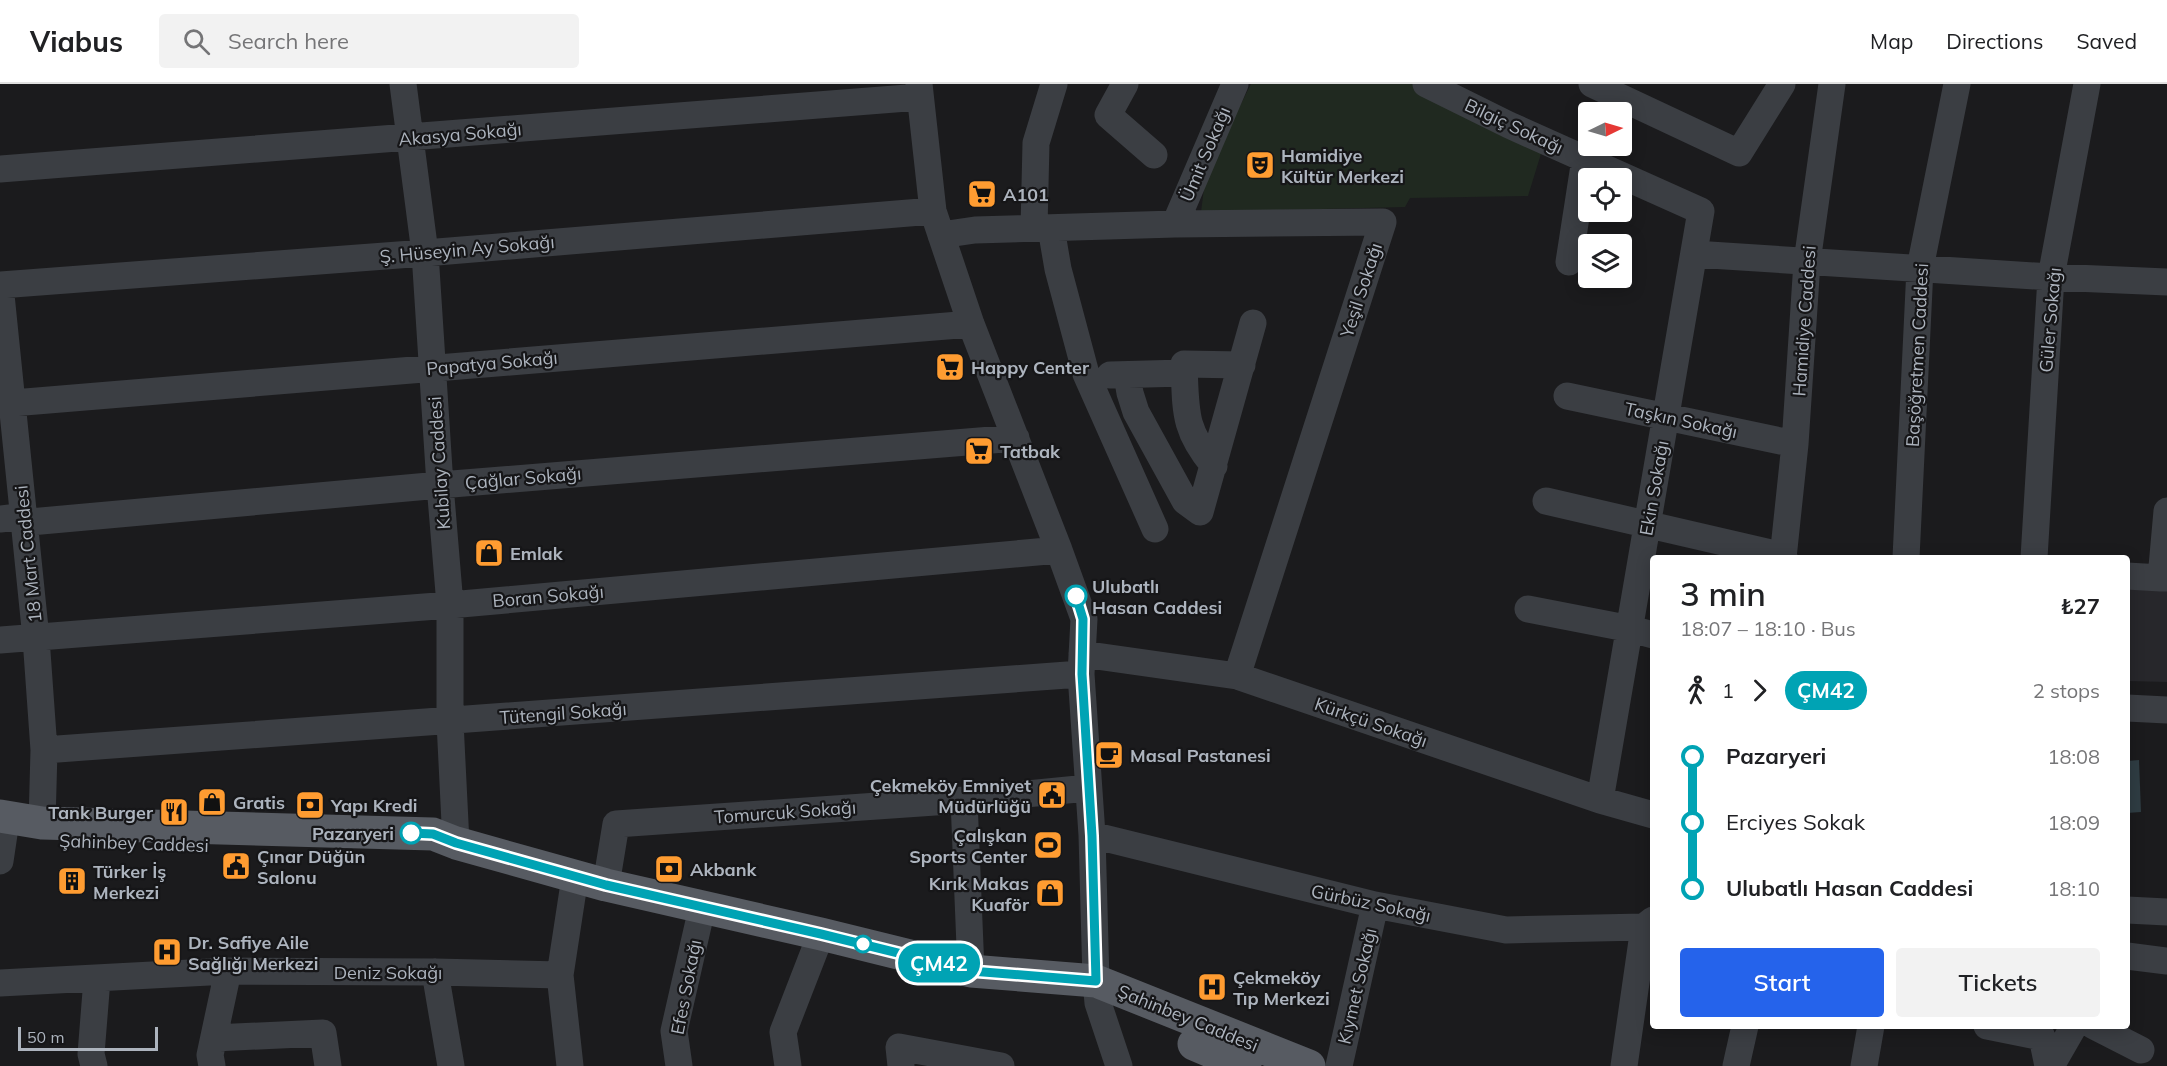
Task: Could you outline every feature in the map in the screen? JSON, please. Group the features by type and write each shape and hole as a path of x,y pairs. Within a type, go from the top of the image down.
{"main road":[{"path":"1,836 42,823 433,834 456,843"},
{"name":"Şahinbey Caddesi","path":"1,836 26,839 438,852 456,843 590,881 971,971 1097,992 1309,1066"},
{"path":"1097,992 1245,1066"}],"street":[{"name":"Kubilay Caddesi","path":"404,84 425,253 450,605 450,722 456,843"},
{"path":"1054,84 1036,143 1043,228 1058,269 1086,374 1155,529"},
{"path":"1125,84 1108,115 1154,155"},
{"name":"Ümit Sokağı","path":"1175,224 1235,84"},
{"name":"Bilgiç Sokağı","path":"1426,84 1509,125 1701,211"},
{"path":"1592,84 1740,153 1782,84"},
{"name":"Hamidiye Caddesi","path":"1784,555 1795,444 1806,262 1832,84"},
{"name":"Başöğretmen Caddesi","path":"1906,555 1920,268 1957,84"},
{"name":"Güler Sokağı","path":"2034,555 2051,277 2087,84"},
{"name":"Akasya Sokağı","path":"0,169 411,138 919,91"},
{"path":"919,91 937,223 971,324 1059,550 1083,619 1082,664 1092,836 1097,992 1119,1066"},
{"path":"1569,262 1585,159"},
{"name":"Ekin Sokağı","path":"1600,801 1642,632 1648,525 1701,211"},
{"name":"Yeşil Sokağı","path":"937,223 975,230 1175,224 1383,222 1237,676"},
{"name":"Ş. Hüseyin Ay Sokağı","path":"0,285 425,253 937,223"},
{"path":"1694,254 2051,277 2167,282"},
{"name":"18 Mart Caddesi","path":"0,285 6,404 18,520 36,638 44,750 42,823"},
{"path":"1127,375 1136,412 1185,501 1200,512 1253,323"},
{"name":"Papatya Sokağı","path":"6,404 971,324"},
{"path":"1214,466 1199,447 1191,429 1186,406 1184,364 1242,365"},
{"path":"1086,374 1184,373"},
{"name":"Taşkın Sokağı","path":"1567,396 1795,444"},
{"name":"Çağlar Sokağı","path":"18,520 1016,438"},
{"path":"1546,501 1776,555"},
{"path":"2130,576 2164,578 2167,511"},
{"name":"Boran Sokağı","path":"0,640 450,605 1059,550"},
{"path":"1528,609 1642,632"},
{"name":"Kürkçü Sokağı","path":"1082,664 1237,676 1600,801 1650,814"},
{"name":"Tütengil Sokağı","path":"44,750 450,722 1082,664"},
{"path":"2130,708 2167,710"},
{"name":"Tomurcuk Sokağı","path":"590,881 616,824 964,800 1088,789"},
{"path":"964,800 971,971"},
{"name":"Gürbüz Sokağı","path":"1092,836 1375,905 1506,930 1648,924"},
{"path":"570,1066 560,975 590,881"},
{"name":"Kıymet Sokağı","path":"1339,1066 1375,905"},
{"name":"Efes Sokağı","path":"679,1066 674,1031 702,908"},
{"path":"2130,910 2167,912"},
{"path":"1624,1066 1648,924"},
{"path":"788,1066 783,1032 821,934"},
{"path":"2130,956 2167,960"},
{"path":"212,1066 210,1055 228,971"},
{"name":"Deniz Sokağı","path":"0,983 228,971 560,975"},
{"path":"435,972 451,1066"},
{"path":"92,1060 97,979"},
{"path":"1736,1066 1744,1029"},
{"path":"1864,1066 1870,1029"},
{"path":"2021,1029 2043,1031 2050,1066"},
{"path":"2050,1066 2072,1029"},
{"path":"2100,1029 2140,1050"},
{"path":"214,1038 323,1033 328,1066"},
{"path":"900,1056 1001,1066"}],"shaded area":[{"path":"1251,84 1417,84 1544,144 1528,196 1410,198 1405,207 1201,212 1206,173"},
{"path":"2130,587 2167,589 2167,682 2130,681"},
{"path":"2139,760 2141,812 2130,813 2130,761"}],"bus line":[{"name":"ÇM42","path":"411,833 433,834 456,843 606,885 971,971 1096,981 1092,836 1082,674 1083,619 1076,596"}],"place":[{"name":"Hamidiye Kültür Merkezi","path":"1260,165"},
{"name":"A101","path":"982,194"},
{"name":"Happy Center","path":"950,367"},
{"name":"Tatbak","path":"979,451"},
{"name":"Emlak","path":"489,553"},
{"name":"Ulubatlı Hasan Caddesi","path":"1076,596"},
{"name":"Masal Pastanesi","path":"1109,755"},
{"name":"Çekmeköy Emniyet Müdürlüğü","path":"1052,795"},
{"name":"Gratis","path":"212,802"},
{"name":"Yapı Kredi","path":"310,805"},
{"name":"Tank Burger","path":"174,812"},
{"name":"Pazaryeri","path":"411,833"},
{"name":"Çalışkan Sports Center","path":"1048,845"},
{"name":"Çınar Düğün Salonu","path":"236,866"},
{"name":"Akbank","path":"669,869"},
{"name":"Türker İş Merkezi","path":"72,881"},
{"name":"Kırık Makas Kuaför","path":"1050,893"},
{"name":"Dr. Safiye Aile Sağlığı Merkezi","path":"167,952"},
{"name":"Çekmeköy Tıp Merkezi","path":"1212,987"}]}
